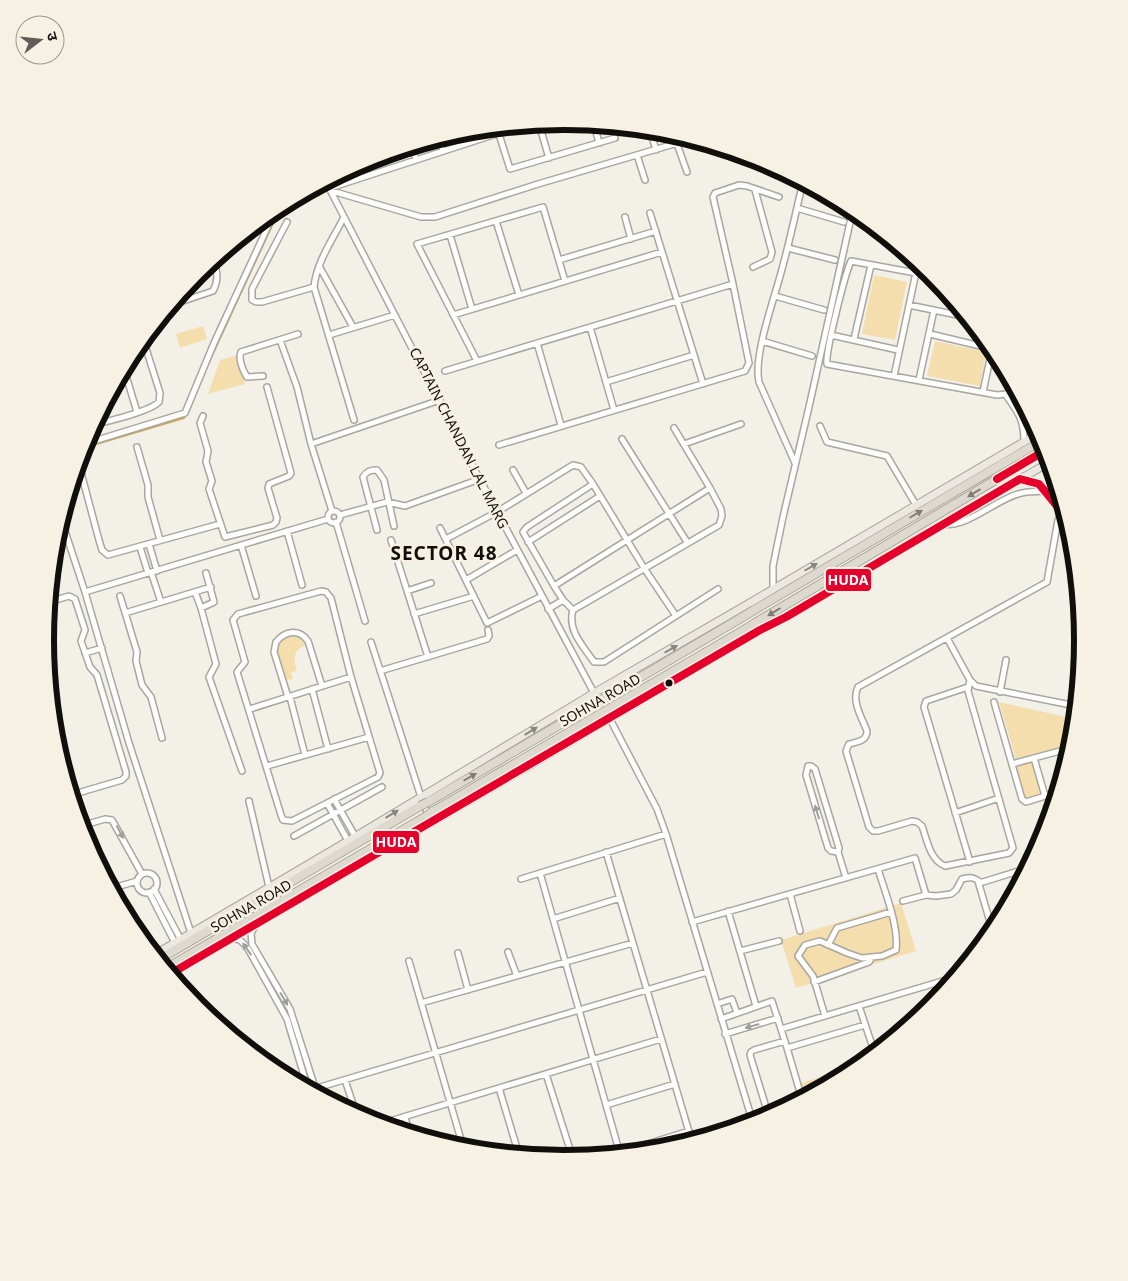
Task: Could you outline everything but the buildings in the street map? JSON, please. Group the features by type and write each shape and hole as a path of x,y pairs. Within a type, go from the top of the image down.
{"highway":[{"name":"SOHNA ROAD","path":"164,957 428,802 735,616 754,610 1035,444"},
{"name":"SOHNA ROAD","path":"171,966 744,630 1039,454"}],"main road":[{"path":"160,952 594,693 735,616 746,606 1032,437"},
{"path":"175,971 760,630 786,618 1043,466"},
{"path":"1020,479 1036,482 1055,502"},
{"path":"746,606 760,630"},
{"path":"735,616 751,636"}],"street":[{"path":"541,131 549,158"},
{"path":"596,131 599,143"},
{"path":"499,135 510,169 615,138"},
{"path":"331,190 481,137"},
{"path":"652,138 656,150"},
{"path":"331,190 422,216 435,217 538,184 677,144 687,172"},
{"path":"441,146 443,152"},
{"path":"414,153 416,160"},
{"path":"637,155 645,180"},
{"path":"499,445 745,371 748,363 733,284 713,196 715,193 739,186 747,186 779,197"},
{"path":"796,464 759,382 758,369 762,341 788,248 801,189"},
{"name":"CAPTAIN CHANDAN LAL MARG","path":"331,190 548,610 594,693"},
{"path":"753,267 770,259 772,252 755,190"},
{"path":"477,361 417,244 543,207 565,281"},
{"path":"797,208 844,222"},
{"path":"650,213 703,384"},
{"path":"344,217 320,266 315,278 314,287 354,420"},
{"path":"625,217 631,239"},
{"path":"773,590 773,566 851,219"},
{"path":"496,221 518,295"},
{"path":"287,222 252,289 252,300 262,302 314,287"},
{"path":"95,441 185,413 214,343 269,225"},
{"path":"559,260 656,231"},
{"path":"450,234 472,309"},
{"path":"788,248 835,260"},
{"path":"453,315 662,252"},
{"path":"894,376 898,350 916,273 853,260 850,262 831,335 826,359 829,365 997,395 1011,394"},
{"path":"854,340 871,265"},
{"path":"320,266 354,327"},
{"path":"183,301 213,291 218,275 216,268"},
{"path":"446,370 733,284"},
{"path":"775,296 824,310"},
{"path":"909,305 957,315"},
{"path":"919,380 934,310"},
{"path":"329,335 395,314"},
{"path":"590,327 614,410"},
{"path":"264,376 248,377 245,374 240,356 241,352 298,334"},
{"path":"930,334 980,346"},
{"path":"831,335 898,350"},
{"path":"280,340 297,387 311,444 332,511"},
{"path":"762,341 812,356"},
{"path":"537,343 561,425"},
{"path":"103,422 137,412 159,402 160,393 146,348"},
{"path":"606,382 694,354"},
{"path":"983,392 990,360"},
{"path":"126,379 137,412"},
{"path":"202,416 200,423 208,450 206,460 212,480 210,489 225,537 273,525 277,518 268,488 269,484 289,476 291,473 266,387"},
{"path":"1005,394 1017,411 1024,427 1024,442"},
{"path":"311,444 440,400"},
{"path":"684,444 741,424"},
{"path":"820,426 827,442 887,456 916,505"},
{"path":"573,610 719,525 722,516 721,509 674,428"},
{"path":"622,439 687,542"},
{"path":"137,447 148,485 148,497 160,540"},
{"path":"446,539 497,512 526,493 577,465 593,484 626,540 676,616"},
{"path":"377,530 363,477 371,470 377,470 380,473 390,501 394,526"},
{"path":"512,470 526,493"},
{"path":"81,475 96,532 105,553 140,547 220,524"},
{"path":"340,515 390,501 400,506 405,506 480,479"},
{"path":"573,610 563,600 522,532 593,484"},
{"path":"554,586 710,488"},
{"path":"942,524 950,526 982,513 1002,500 1019,493 1046,491"},
{"path":"528,542 600,496"},
{"path":"332,511 340,515"},
{"path":"328,519 329,513 332,511"},
{"path":"336,522 340,515"},
{"path":"86,592 328,519 336,522"},
{"path":"970,680 968,687 1013,845 1012,851 970,862 945,866 938,864 934,859 922,826 918,822 912,821 878,831 873,831 869,827 846,751 849,744 865,739 867,735 855,693 858,687 1047,582 1059,519"},
{"path":"336,522 365,621"},
{"path":"440,528 487,623 542,596"},
{"path":"287,531 302,585"},
{"path":"66,532 86,592 129,743 191,933"},
{"path":"391,540 428,657"},
{"path":"149,544 152,572"},
{"path":"241,545 256,596"},
{"path":"140,547 152,572 161,602"},
{"path":"466,580 518,550"},
{"path":"202,608 214,602 206,572"},
{"path":"407,591 431,583"},
{"path":"125,613 211,587"},
{"path":"573,610 571,624 575,634 594,662 599,663 604,662 718,589"},
{"path":"321,591 326,592 331,598 352,677 380,773 378,777 292,821 283,820 237,672 245,662 232,624 233,620 238,614 321,591"},
{"path":"195,592 202,608 216,664 209,677 242,771"},
{"path":"56,600 69,596 75,598 85,630 81,639 85,653 90,667 97,675 126,776 122,780 77,793"},
{"path":"120,596 137,652 136,661 142,685 151,697 162,738"},
{"path":"414,614 474,596"},
{"path":"548,610 563,600"},
{"path":"380,671 487,639 488,630"},
{"path":"305,756 289,697 274,652 279,637 297,632 308,640 322,686"},
{"path":"948,638 970,680 976,686 1070,705"},
{"path":"371,642 420,797 432,822"},
{"path":"85,653 102,648"},
{"path":"1000,692 1006,660"},
{"path":"250,709 352,677"},
{"path":"968,687 926,701 924,707 970,862"},
{"path":"312,689 328,749"},
{"path":"308,704 316,702"},
{"path":"994,702 1023,801 1026,802 1050,795"},
{"path":"610,719 656,809 666,834 751,1115"},
{"path":"266,766 369,737"},
{"path":"1012,764 1062,750"},
{"path":"1034,758 1045,796"},
{"path":"838,852 828,848 806,775 808,766 815,769 846,878"},
{"path":"294,836 382,787"},
{"path":"955,813 999,798"},
{"path":"334,799 355,836"},
{"path":"249,801 269,887"},
{"path":"327,803 348,841"},
{"path":"88,824 105,819 112,820 142,874"},
{"path":"520,879 666,834"},
{"path":"606,852 690,1135"},
{"path":"692,922 916,858 926,895"},
{"path":"824,1016 812,976 798,956 805,945 820,942 862,958 882,956 896,950 897,941 891,912 878,869"},
{"path":"978,881 983,882 1020,871"},
{"path":"540,873 618,1147"},
{"path":"118,888 137,881 142,874"},
{"path":"142,874 150,874 155,878 156,884 151,891"},
{"path":"904,901 926,895 951,894 956,890 962,879 975,877 978,881 990,921"},
{"path":"137,881 140,890 151,891"},
{"path":"151,891 178,941"},
{"path":"790,894 800,931"},
{"path":"553,920 620,898"},
{"path":"728,911 756,1006"},
{"path":"828,945 837,928 891,912"},
{"path":"256,924 251,933 252,944 290,1009 311,1083"},
{"path":"232,938 240,940 247,947 287,1019 310,1083"},
{"path":"740,951 779,941"},
{"path":"421,1003 633,943"},
{"path":"508,952 517,976"},
{"path":"458,953 468,990"},
{"path":"814,982 869,962 872,957"},
{"path":"409,961 460,1140"},
{"path":"321,1088 707,972"},
{"path":"267,983 273,980"},
{"path":"781,1029 945,980"},
{"path":"717,1004 732,999 737,1013"},
{"path":"721,1019 772,1000 800,1092"},
{"path":"859,1006 873,1047"},
{"path":"725,1034 778,1018"},
{"path":"787,1048 865,1025"},
{"path":"392,1121 661,1039"},
{"path":"766,1109 750,1055 754,1050 785,1041"},
{"path":"546,1074 570,1151"},
{"path":"346,1080 354,1105"},
{"path":"606,1105 675,1084"},
{"path":"499,1088 517,1148"},
{"path":"405,1117 407,1126"},
{"path":"652,1143 689,1131"}],"shaded area":[{"path":"874,275 907,282 895,340 862,334"},
{"path":"203,326 207,339 180,348 176,334"},
{"path":"935,341 984,352 986,354 980,386 927,376"},
{"path":"238,355 245,384 208,394 220,360"},
{"path":"291,634 303,638 306,645 296,652 295,663 297,671 291,672 293,679 285,680 276,648 282,639"},
{"path":"999,702 1068,717 1063,747 1016,759"},
{"path":"1032,760 1042,795 1025,800 1015,765"},
{"path":"901,903 916,951 796,988 781,940"},
{"path":"836,1072 803,1091 801,1083"}],"waterway":[{"path":"203,375 274,221"},
{"path":"93,445 184,418 186,414"}],"transit line":[{"name":"HUDA","path":"997,479 1039,454"},
{"name":"HUDA","path":"175,971 1020,479 1039,484 1056,505"}],"district":[{"name":"SECTOR 48","path":"444,553"}]}
